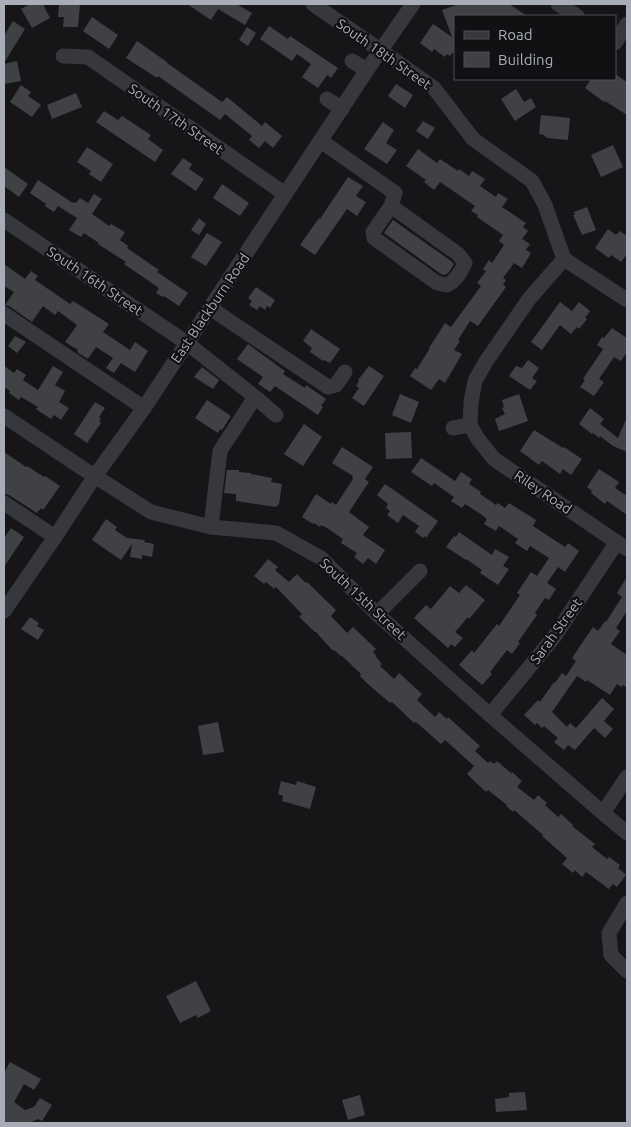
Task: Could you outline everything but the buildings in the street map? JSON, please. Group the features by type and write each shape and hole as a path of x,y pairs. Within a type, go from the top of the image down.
{"street":[{"name":"South 18th Street","path":"312,4 434,88 473,139 532,181 545,205 564,259"},
{"name":"East Blackburn Road","path":"4,611 9,592 55,537 95,476 144,408 367,70 413,4"},
{"path":"558,4 574,15"},
{"path":"616,41 627,24"},
{"path":"616,44 627,51"},
{"name":"South 17th Street","path":"63,56 88,57 285,194"},
{"path":"352,61 367,70"},
{"path":"327,99 342,109"},
{"path":"321,140 395,193 391,206 373,232 374,238 437,283 447,285 454,282 465,263 458,254 391,206"},
{"name":"South 16th Street","path":"4,220 187,343 276,415"},
{"path":"453,428 470,425 471,402 475,381 529,298 564,259 627,300"},
{"path":"210,308 328,387 336,385 345,372"},
{"path":"4,314 144,408"},
{"path":"211,527 220,451 255,397"},
{"name":"South 15th Street","path":"4,416 151,512 211,527 276,534 321,558 377,614 490,715 627,832"},
{"name":"Riley Road","path":"470,425 478,439 494,459 622,546"},
{"path":"4,503 55,537"},
{"name":"Sarah Street","path":"490,715 554,637 622,546"},
{"path":"377,614 420,571"},
{"path":"603,813 627,777"},
{"path":"627,903 609,933 611,955 627,971"}]}
